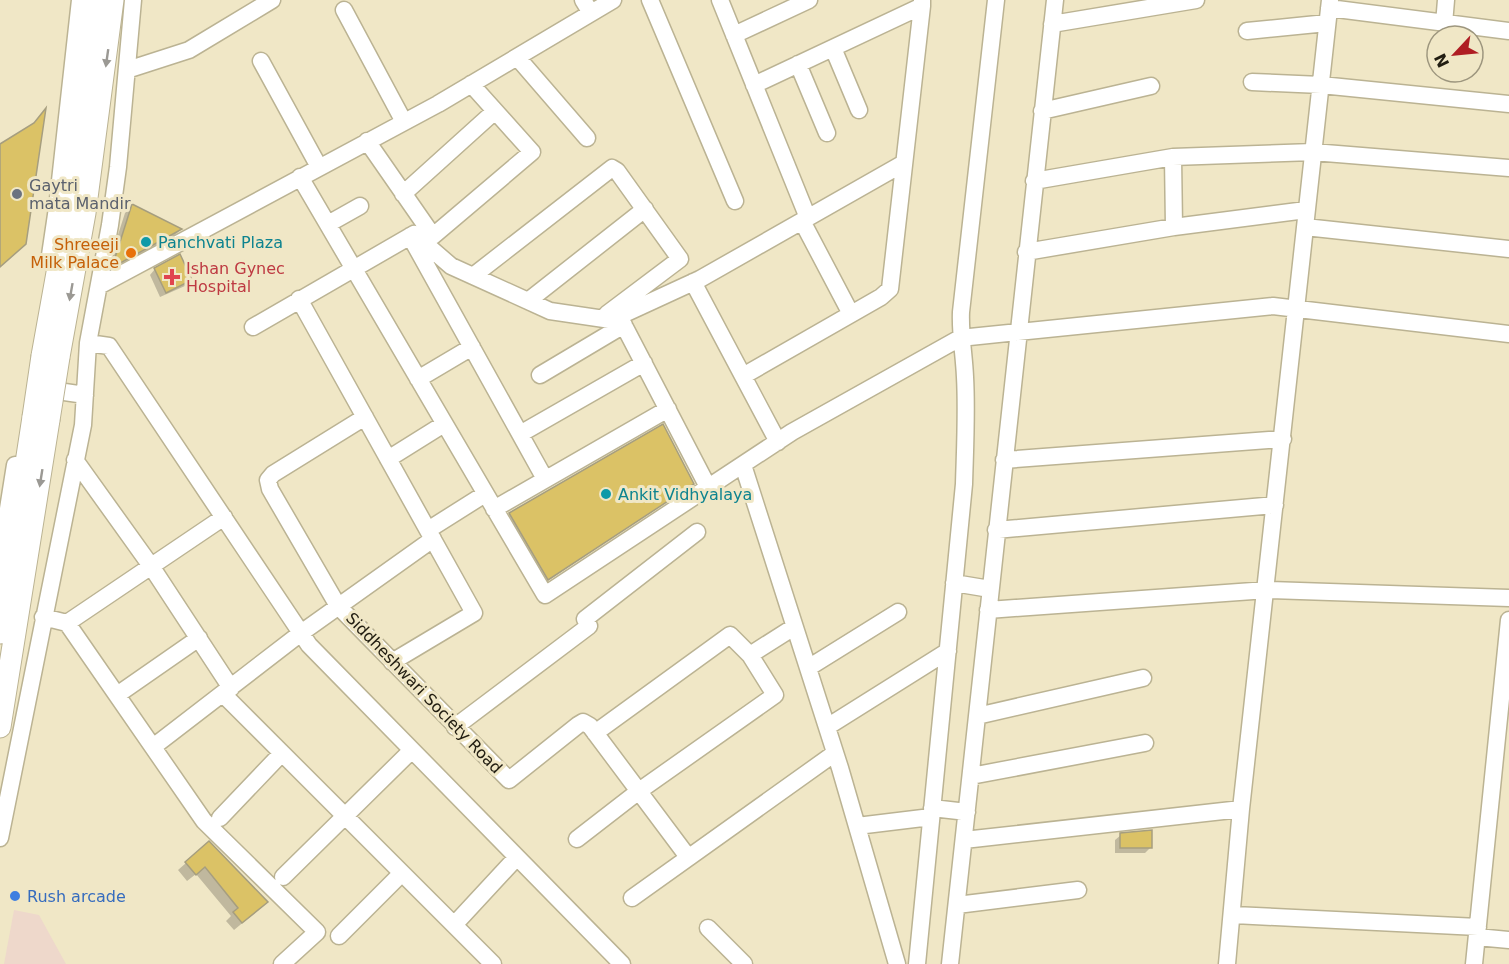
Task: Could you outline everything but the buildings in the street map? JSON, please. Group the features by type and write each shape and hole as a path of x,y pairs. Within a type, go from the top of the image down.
{"main road":[{"path":"0,633 51,357 67,210 92,33 94,0"},
{"path":"51,357 85,213 113,0"},
{"path":"0,727 41,418"}],"street":[{"path":"0,559 57,208 80,0"},
{"path":"0,838 75,460 85,395 88,343 112,214 133,0"},
{"path":"127,70 189,50 272,0"},
{"path":"99,286 471,84 517,57 587,7 613,0"},
{"path":"650,0 735,201"},
{"path":"720,0 805,219 851,314"},
{"path":"734,35 809,0"},
{"path":"917,964 964,484 965,372 960,339 996,0"},
{"path":"950,964 1054,0"},
{"path":"1052,24 1196,0"},
{"path":"1247,31 1329,10 1444,24 1446,0"},
{"path":"754,85 922,3"},
{"path":"743,376 890,289 922,3"},
{"path":"344,10 404,122"},
{"path":"1227,964 1234,915 1241,809 1267,590 1329,10"},
{"path":"1485,29 1509,32"},
{"path":"833,48 859,110"},
{"path":"517,57 587,138"},
{"path":"261,61 319,167"},
{"path":"798,64 827,133"},
{"path":"1252,82 1321,85 1509,104"},
{"path":"367,141 433,237 532,152 471,84"},
{"path":"1042,111 1152,86"},
{"path":"403,194 495,111"},
{"path":"1034,181 1173,157 1313,152 1509,168"},
{"path":"1173,157 1174,227"},
{"path":"540,375 621,321 904,163"},
{"path":"473,276 606,170 612,168 617,171 680,259 600,318"},
{"path":"300,177 545,595 778,442 960,339 1273,306 1296,311 1509,334"},
{"path":"328,224 360,206"},
{"path":"528,301 645,209"},
{"path":"1026,252 1174,227 1305,218 1509,249"},
{"path":"253,327 414,234 451,266 550,311 621,321"},
{"path":"410,236 545,479"},
{"path":"693,282 778,442"},
{"path":"299,299 474,613 392,662"},
{"path":"621,321 708,487"},
{"path":"88,343 109,346 309,645 622,964"},
{"path":"418,379 472,347"},
{"path":"520,434 644,363"},
{"path":"28,387 85,395"},
{"path":"494,508 668,409"},
{"name":"Siddheshwari Society Road","path":"365,417 273,474 268,480 270,489 338,606 509,780 578,724 584,722 595,733"},
{"path":"388,459 444,424"},
{"path":"1004,460 1283,439"},
{"path":"75,460 199,638 227,691 282,753 493,964"},
{"path":"742,465 827,727 897,964"},
{"path":"153,747 485,494"},
{"path":"996,530 1275,505"},
{"path":"67,623 224,517"},
{"path":"455,727 589,626 585,619 697,532"},
{"path":"954,583 990,590"},
{"path":"988,610 1267,590 1509,598"},
{"path":"808,668 898,612"},
{"path":"43,617 67,623 204,820 317,932 282,964"},
{"path":"1474,964 1509,620"},
{"path":"750,655 794,627"},
{"path":"577,839 639,791 775,695 750,655 730,635 595,733 639,791 688,857"},
{"path":"117,695 199,638"},
{"path":"827,727 948,651"},
{"path":"977,716 1143,678"},
{"path":"971,776 1145,743"},
{"path":"283,877 412,750"},
{"path":"220,818 282,753"},
{"path":"632,898 835,753"},
{"path":"964,840 1241,809"},
{"path":"857,826 932,812 967,812"},
{"path":"454,925 517,857"},
{"path":"339,936 402,873"},
{"path":"957,905 1078,890"},
{"path":"1234,915 1478,932 1509,940"},
{"path":"708,928 734,961"}],"shaded area":[{"path":"14,910 39,915 66,964 4,964"}],"place":[{"name":"Gaytri mata Mandir","path":"17,194"},
{"name":"Panchvati Plaza","path":"146,242"},
{"name":"Shreeeji Milk Palace","path":"131,253"},
{"name":"Ishan Gynec Hospital","path":"172,277"},
{"name":"Ankit Vidhyalaya","path":"606,494"},
{"name":"Rush arcade","path":"15,896"}]}
